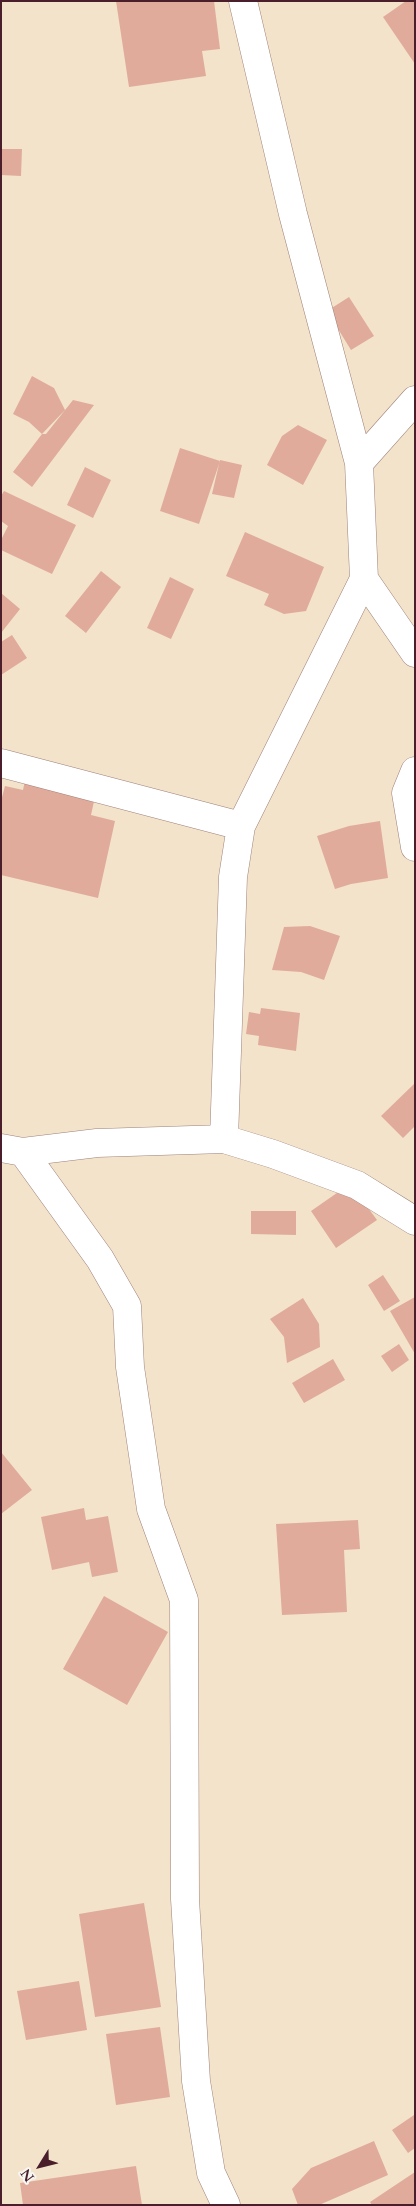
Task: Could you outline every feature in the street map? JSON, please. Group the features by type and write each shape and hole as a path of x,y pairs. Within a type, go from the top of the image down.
{"street":[{"path":"224,1139 233,877 241,826 364,578 359,463 294,214 243,1"},
{"path":"359,463 415,400"},
{"path":"364,578 415,653"},
{"path":"1,763 241,826"},
{"path":"415,771 406,793 415,847"},
{"path":"12,1150 97,1143 224,1139 273,1154 357,1186 415,1221"},
{"path":"12,1150 100,1259 126,1306 130,1367 151,1509 184,1600 185,1898 196,2080 211,2173 226,2205"}],"building":[{"path":"116,1 214,1 220,49 202,51 206,76 129,87"},
{"path":"406,1 415,1 415,64 383,17"},
{"path":"1,149 22,149 21,176 1,175"},
{"path":"349,297 374,336 351,350 327,311"},
{"path":"32,376 54,388 65,410 42,434 29,422 13,414"},
{"path":"73,400 94,405 32,487 13,472 42,434 46,434"},
{"path":"298,425 327,440 303,485 267,465 282,436"},
{"path":"180,448 220,461 199,524 160,511"},
{"path":"220,460 242,465 234,498 212,494"},
{"path":"85,467 111,480 93,518 67,505"},
{"path":"4,491 76,525 52,574 1,550 1,540 8,526 1,521 1,496"},
{"path":"245,532 324,567 306,611 284,614 264,605 269,594 226,576"},
{"path":"101,571 121,587 86,633 65,616"},
{"path":"170,577 194,589 171,639 147,628"},
{"path":"1,593 20,609 1,633"},
{"path":"12,635 27,658 1,675 1,642"},
{"path":"26,776 96,792 91,815 115,821 98,898 1,875 1,801 5,786 23,790"},
{"path":"380,821 388,878 351,884 335,889 317,836 349,826"},
{"path":"310,926 340,936 324,980 301,972 272,970 284,927"},
{"path":"261,1008 300,1013 296,1051 258,1045 259,1036 246,1034 249,1012 260,1014"},
{"path":"415,1083 415,1126 403,1138 381,1116"},
{"path":"347,1186 357,1193 377,1220 336,1248 311,1211"},
{"path":"251,1211 296,1211 296,1235 251,1234"},
{"path":"383,1275 400,1301 384,1311 368,1285"},
{"path":"415,1297 415,1354 390,1311"},
{"path":"303,1298 319,1324 320,1347 287,1363 284,1337 270,1319"},
{"path":"399,1344 409,1360 392,1372 381,1356"},
{"path":"333,1359 345,1380 304,1403 292,1383"},
{"path":"1,1452 32,1490 1,1514"},
{"path":"84,1508 86,1520 108,1516 118,1572 92,1577 89,1562 52,1570 41,1517"},
{"path":"358,1520 360,1549 344,1550 347,1612 282,1615 276,1524"},
{"path":"104,1596 168,1632 127,1705 63,1669"},
{"path":"144,1903 161,2007 95,2017 79,1914"},
{"path":"79,1981 87,2030 26,2040 17,1991"},
{"path":"160,2027 170,2097 116,2105 106,2034"},
{"path":"414,2115 415,2148 408,2153 392,2130"},
{"path":"374,2141 388,2175 319,2205 298,2205 292,2189 311,2168"},
{"path":"136,2166 142,2205 23,2205 20,2183"},
{"path":"415,2172 415,2205 372,2205 370,2202"}]}
